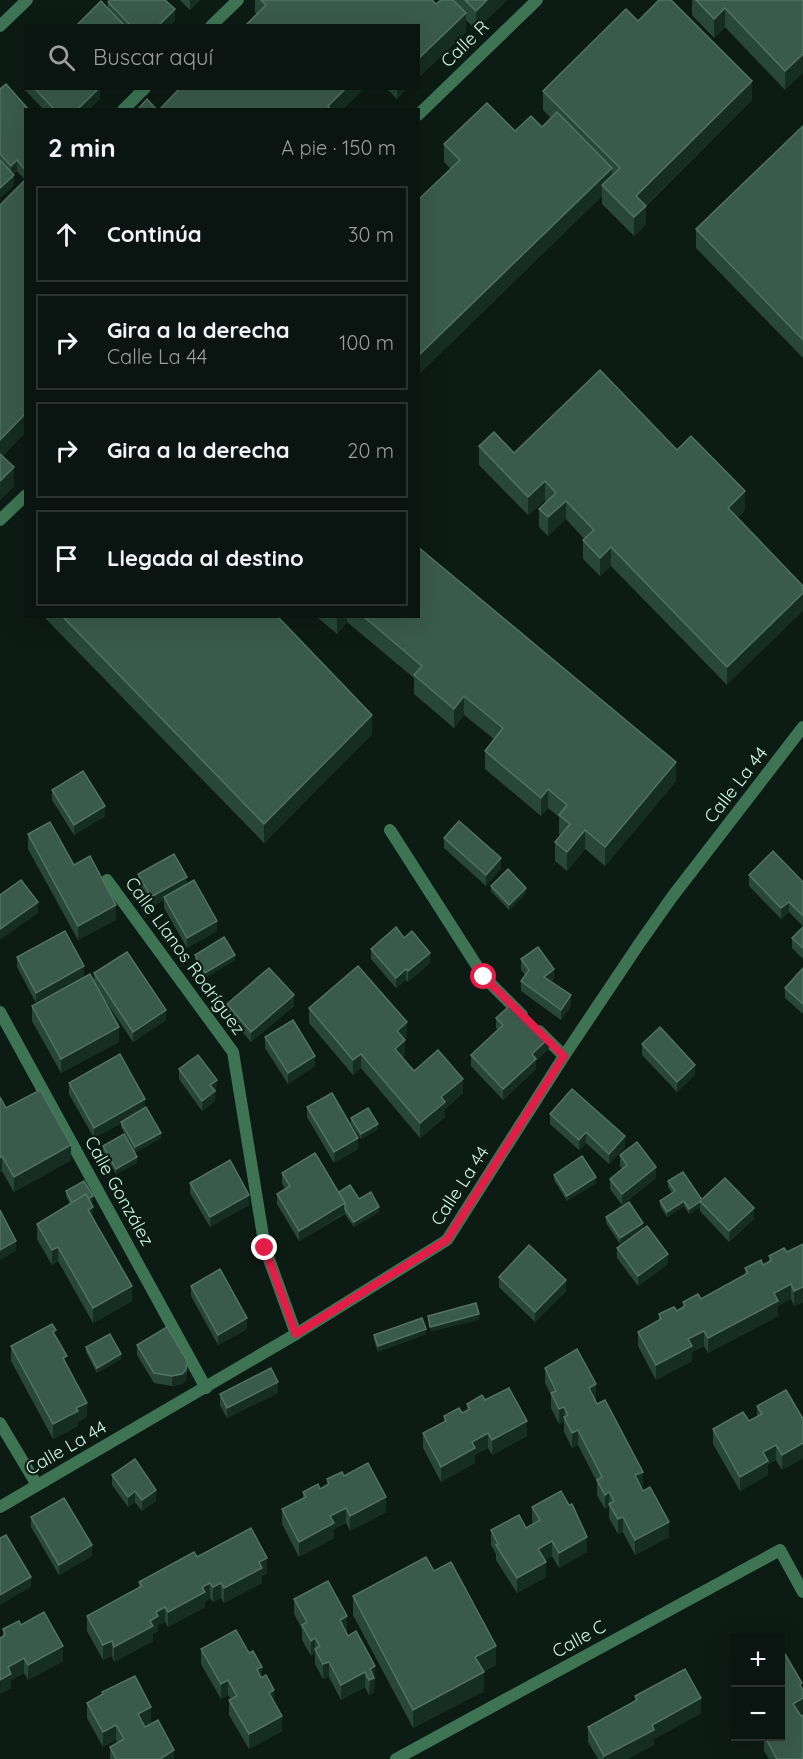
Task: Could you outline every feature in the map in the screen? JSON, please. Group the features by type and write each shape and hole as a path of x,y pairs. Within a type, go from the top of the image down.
{"street":[{"path":"0,26 27,0"},
{"path":"213,24 238,0"},
{"name":"Calle R","path":"420,113 537,0"},
{"path":"125,108 143,90"},
{"path":"0,520 24,497"},
{"name":"Calle La 44","path":"0,1507 206,1388 447,1240 564,1056 672,897 803,727"},
{"path":"390,830 484,977 564,1056"},
{"name":"Calle Llanos Rodríguez","path":"106,880 233,1052 265,1248 296,1334"},
{"name":"Calle González","path":"0,1012 206,1388"},
{"path":"0,1423 38,1485"},
{"name":"Calle C","path":"396,1759 780,1550 803,1592"}],"building":[{"path":"110,0 165,0 175,9 160,24 129,24 108,2"},
{"path":"261,0 432,0 436,4 441,0 453,0 466,13 420,57 420,24 247,24 266,5"},
{"path":"465,0 487,0 476,11"},
{"path":"659,0 671,0 752,81 636,196 646,206 634,217 602,185 620,168 543,91 626,9 638,21"},
{"path":"696,0 803,0 803,54 785,71 725,8 714,19"},
{"path":"101,1 123,24 78,24"},
{"path":"6,84 27,108 24,108 24,169 17,160 11,166 0,154 0,89"},
{"path":"36,90 97,90 79,108 53,108"},
{"path":"178,90 344,90 328,106 330,108 161,108"},
{"path":"147,99 155,108 139,108"},
{"path":"487,103 515,131 531,116 542,127 557,112 612,168 420,354 420,198 460,160 444,144"},
{"path":"803,126 803,340 696,229"},
{"path":"0,160 14,175 0,188"},
{"path":"24,181 24,415 0,440 0,205"},
{"path":"600,370 677,450 691,436 745,491 728,508 803,586 803,593 727,667 611,547 600,558 583,540 594,530 566,501 548,517 539,509 556,493 545,481 528,497 479,446 494,432 514,453"},
{"path":"0,454 14,467 0,481"},
{"path":"420,549 676,762 605,847 585,830 567,852 555,842 570,824 559,815 567,805 548,789 541,798 485,751 503,728 464,696 454,709 414,675 422,666 365,618 420,618"},
{"path":"64,618 279,618 372,715 264,824"},
{"path":"83,771 105,806 74,825 52,790"},
{"path":"459,821 501,858 486,875 444,838"},
{"path":"50,822 74,865 90,856 116,905 78,926 28,834"},
{"path":"773,851 803,882 803,916 789,902 781,908 749,875"},
{"path":"174,854 187,877 151,897 138,874"},
{"path":"508,869 526,888 509,905 491,886"},
{"path":"21,880 38,902 0,929 0,895"},
{"path":"194,880 217,921 187,938 164,897"},
{"path":"396,927 404,938 412,931 430,953 396,978 371,949"},
{"path":"803,927 803,948 792,938"},
{"path":"65,931 84,966 36,993 17,957"},
{"path":"224,937 235,955 205,973 195,955"},
{"path":"538,947 554,969 544,977 571,995 561,1010 521,981 529,970 521,959"},
{"path":"127,952 166,1010 133,1032 94,973"},
{"path":"358,966 407,1022 397,1031 405,1040 395,1049 414,1071 438,1050 463,1079 441,1097 445,1102 420,1123 361,1054 353,1060 309,1008"},
{"path":"269,968 294,995 251,1032 227,1004"},
{"path":"803,968 803,1004 785,988"},
{"path":"90,974 119,1027 61,1059 32,1006"},
{"path":"514,1002 549,1038 532,1054 536,1059 503,1089 471,1055 503,1025 496,1018"},
{"path":"293,1020 315,1056 288,1073 265,1037"},
{"path":"660,1027 695,1065 677,1082 642,1044"},
{"path":"120,1054 145,1099 94,1128 69,1083"},
{"path":"198,1055 217,1080 210,1085 215,1091 202,1101 179,1069"},
{"path":"572,1089 625,1136 609,1154 586,1132 579,1140 550,1114"},
{"path":"40,1090 71,1145 14,1177 2,1156 0,1158 0,1097 6,1108"},
{"path":"332,1093 358,1138 334,1152 307,1107"},
{"path":"146,1107 161,1133 135,1147 121,1122"},
{"path":"368,1108 378,1124 361,1134 351,1118"},
{"path":"124,1134 137,1157 116,1169 103,1146"},
{"path":"637,1142 656,1167 622,1194 610,1179 627,1165 620,1155"},
{"path":"315,1153 345,1203 299,1231 277,1194 290,1186 282,1173"},
{"path":"582,1156 596,1177 567,1196 554,1175"},
{"path":"230,1160 249,1195 210,1217 190,1183"},
{"path":"683,1172 702,1200 689,1209 684,1201 667,1212 660,1201 675,1191 668,1181"},
{"path":"725,1178 754,1208 729,1231 700,1201"},
{"path":"84,1181 93,1196 88,1199 86,1194 72,1203 66,1191"},
{"path":"350,1185 359,1199 371,1192 379,1207 354,1222 345,1209 345,1203 339,1192"},
{"path":"86,1194 93,1207 88,1210 132,1286 93,1308 58,1247 52,1250 37,1224"},
{"path":"629,1202 643,1223 620,1238 606,1217"},
{"path":"0,1210 16,1241 0,1250"},
{"path":"647,1226 668,1254 638,1276 617,1248"},
{"path":"803,1244 803,1287 794,1291 791,1284 774,1293 778,1301 708,1338 704,1331 688,1339 692,1346 656,1365 638,1332 661,1319 659,1314 674,1307 677,1311 685,1306 683,1302 698,1294 701,1299 748,1273 745,1268 761,1260 763,1265 772,1260 769,1256 784,1248 787,1252"},
{"path":"529,1245 566,1280 535,1312 499,1277"},
{"path":"220,1269 247,1318 218,1335 191,1286"},
{"path":"476,1303 479,1314 430,1327 428,1316"},
{"path":"422,1318 426,1329 378,1346 374,1335"},
{"path":"52,1324 56,1330 53,1332 67,1356 63,1358 87,1403 76,1408 78,1411 53,1424 11,1346"},
{"path":"167,1327 187,1361 186,1370 182,1374 172,1376 154,1373 137,1345"},
{"path":"110,1334 121,1354 97,1368 86,1347"},
{"path":"577,1349 596,1384 589,1388 597,1404 605,1400 643,1472 635,1475 643,1491 650,1487 669,1522 635,1540 623,1517 618,1519 609,1504 614,1501 609,1492 605,1495 597,1480 602,1477 578,1430 572,1433 564,1417 568,1415 564,1407 559,1409 551,1393 556,1391 545,1368"},
{"path":"271,1368 278,1382 227,1408 220,1394"},
{"path":"509,1388 527,1421 492,1440 488,1433 472,1442 475,1448 441,1467 423,1433 446,1421 444,1416 459,1408 462,1413 470,1409 467,1404 482,1395 485,1400"},
{"path":"786,1390 803,1419 803,1443 782,1455 776,1445 763,1452 768,1461 740,1477 713,1429 743,1412 749,1421 762,1414 757,1406"},
{"path":"135,1459 156,1490 142,1500 135,1491 128,1497 112,1475"},
{"path":"368,1463 386,1497 350,1516 346,1508 330,1516 334,1523 299,1542 282,1509 306,1497 303,1492 318,1484 320,1489 329,1484 327,1479 342,1472 344,1476"},
{"path":"561,1491 569,1505 572,1504 587,1537 559,1553 552,1541 538,1549 546,1562 517,1578 496,1545 498,1544 491,1530 519,1515 526,1528 540,1520 532,1507"},
{"path":"64,1498 92,1545 59,1565 31,1517"},
{"path":"251,1528 267,1558 259,1562 262,1568 224,1588 221,1583 213,1587 210,1583 202,1587 205,1592 168,1612 165,1607 156,1612 158,1616 150,1621 153,1626 114,1647 112,1641 103,1645 87,1616 142,1586 139,1582 194,1552 197,1557"},
{"path":"6,1535 31,1577 0,1595 0,1538"},
{"path":"426,1557 434,1571 451,1562 496,1646 475,1657 484,1672 413,1710 353,1596"},
{"path":"328,1581 347,1616 340,1620 348,1636 356,1631 375,1666 370,1669 374,1678 369,1680 365,1672 341,1685 329,1662 323,1664 315,1649 320,1646 315,1638 311,1641 302,1625 307,1622 294,1599"},
{"path":"44,1612 63,1646 28,1665 24,1658 8,1667 11,1674 0,1680 0,1638 5,1635 3,1629 19,1621 21,1625"},
{"path":"236,1630 249,1653 253,1651 262,1667 257,1669 261,1678 266,1675 274,1690 269,1693 282,1716 249,1734 229,1700 237,1696 228,1680 221,1684 201,1649"},
{"path":"785,1654 802,1683 800,1685 803,1698 793,1704 801,1716 803,1715 803,1759 777,1759 767,1741 785,1741"},
{"path":"685,1669 701,1698 652,1725 654,1730 604,1756 588,1727 637,1700 635,1696"},
{"path":"135,1676 151,1707 138,1714 145,1727 158,1720 174,1750 160,1759 116,1759 110,1747 124,1739 116,1725 103,1732 87,1703 103,1694 102,1692"}],"route":[{"path":"265,1248 296,1334 447,1240 564,1056 484,977"}]}
